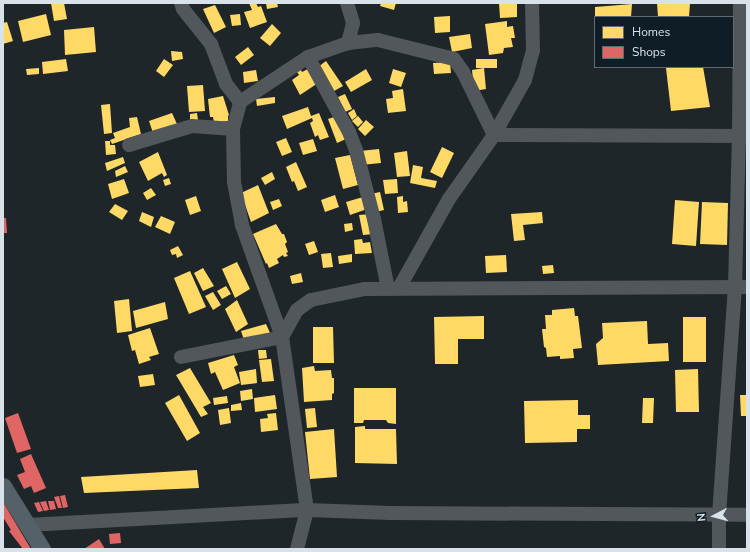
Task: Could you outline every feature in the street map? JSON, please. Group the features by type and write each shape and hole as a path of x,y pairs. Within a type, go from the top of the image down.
{"main road":[{"path":"3,486 42,549"}],"street":[{"path":"181,3 183,9 211,44 226,84 240,102"},
{"path":"347,3 353,23 348,43"},
{"path":"394,288 449,199 494,135 526,80 533,51 532,3"},
{"path":"719,549 719,515 741,287 743,136 740,3"},
{"path":"297,549 307,510 282,337 242,225 234,182 233,129 240,102 308,57 348,43 378,40 454,59 463,72 494,135"},
{"path":"308,57 349,132 356,150 394,288"},
{"path":"129,145 192,126 233,129"},
{"path":"494,135 743,136"},
{"path":"181,357 282,337 297,310 311,300 364,289 741,287"},
{"path":"27,525 307,510 747,515"}],"building: Homes":[{"path":"51,3 64,3 67,19 54,21"},
{"path":"249,3 256,3 258,7 261,6 267,22 250,28 244,12 252,10"},
{"path":"266,3 277,3 278,7 267,9"},
{"path":"381,3 396,3 394,10 380,6"},
{"path":"499,3 517,3 517,17 500,18"},
{"path":"657,3 690,3 689,16 658,16"},
{"path":"632,4 631,16 595,16 595,7"},
{"path":"215,5 226,27 214,33 203,9"},
{"path":"46,14 51,35 23,42 18,21"},
{"path":"240,14 241,25 232,26 230,15"},
{"path":"450,16 450,32 435,33 434,17"},
{"path":"507,21 507,27 513,26 515,38 511,38 513,47 504,48 503,53 489,55 485,24"},
{"path":"7,22 13,41 3,44 3,23"},
{"path":"272,24 281,33 270,46 260,38"},
{"path":"94,27 96,52 65,55 64,30"},
{"path":"470,34 472,48 452,52 449,37"},
{"path":"248,47 254,55 241,65 235,57"},
{"path":"171,51 182,52 183,59 172,61"},
{"path":"66,59 68,71 43,74 42,62"},
{"path":"164,59 173,65 164,77 156,71"},
{"path":"476,59 497,59 497,68 476,68"},
{"path":"326,61 343,86 334,91 318,67"},
{"path":"450,62 451,73 434,74 433,63"},
{"path":"39,68 39,74 27,75 26,69"},
{"path":"310,68 318,83 300,95 292,80 299,75 297,72 301,70 302,72"},
{"path":"484,68 486,89 474,91 472,70"},
{"path":"666,68 703,68 710,107 671,111"},
{"path":"366,69 372,80 351,92 345,82"},
{"path":"393,69 406,73 401,87 389,83"},
{"path":"256,70 258,81 244,83 243,72"},
{"path":"203,85 205,111 189,112 187,86"},
{"path":"403,89 406,111 388,113 386,99 393,98 392,91"},
{"path":"345,94 352,109 345,112 338,97"},
{"path":"223,96 229,115 228,121 214,123 213,117 210,117 208,99"},
{"path":"275,97 275,103 257,106 256,99"},
{"path":"110,104 112,133 104,134 101,105"},
{"path":"308,107 311,116 319,113 329,137 320,140 318,135 315,137 310,123 313,121 312,118 287,129 282,116"},
{"path":"354,109 357,116 352,120 348,113"},
{"path":"172,113 177,124 153,133 149,121"},
{"path":"197,113 198,120 190,120 190,114"},
{"path":"337,116 346,139 337,143 328,119"},
{"path":"358,116 363,122 358,127 352,121"},
{"path":"137,117 141,134 112,144 110,140 115,138 113,133 130,127 129,118"},
{"path":"366,120 374,127 365,136 358,129"},
{"path":"286,138 292,152 282,156 276,142"},
{"path":"313,139 317,151 303,155 299,143"},
{"path":"105,141 110,141 110,145 115,145 116,154 106,155"},
{"path":"442,147 454,153 442,178 430,172"},
{"path":"379,149 381,163 361,165 360,151"},
{"path":"407,151 410,176 397,177 394,153"},
{"path":"158,152 167,175 164,177 162,173 148,181 139,162"},
{"path":"350,155 358,185 343,189 335,158"},
{"path":"123,157 125,163 107,171 105,163"},
{"path":"296,162 307,187 298,191 294,181 292,182 286,167"},
{"path":"413,165 423,167 421,178 437,181 435,188 410,183"},
{"path":"125,166 128,172 116,177 115,171"},
{"path":"272,172 275,179 265,185 261,178"},
{"path":"169,178 171,184 165,186 163,180"},
{"path":"124,179 129,193 112,199 108,184"},
{"path":"397,179 398,193 385,194 383,180"},
{"path":"258,185 269,213 251,222 241,193"},
{"path":"151,188 156,195 147,200 143,193"},
{"path":"380,192 384,210 376,212 371,194"},
{"path":"335,195 339,207 325,212 321,200"},
{"path":"196,196 201,211 190,215 185,200"},
{"path":"403,196 403,202 407,201 408,212 398,213 397,197"},
{"path":"363,197 367,209 350,215 346,202"},
{"path":"279,199 282,206 273,210 270,202"},
{"path":"675,200 699,202 696,246 672,244"},
{"path":"702,202 728,203 727,245 700,244"},
{"path":"115,204 128,211 122,220 109,212"},
{"path":"142,212 154,217 151,227 139,221"},
{"path":"542,212 543,223 523,225 525,240 514,241 511,214"},
{"path":"370,214 374,234 363,235 359,215"},
{"path":"161,216 175,222 170,234 155,227"},
{"path":"352,223 353,230 345,232 344,224"},
{"path":"276,224 282,234 284,234 287,242 285,244 288,252 286,253 288,256 284,257 283,255 277,259 279,263 269,268 253,234"},
{"path":"362,239 363,243 370,242 372,253 355,254 354,240"},
{"path":"314,241 318,252 309,255 305,244"},
{"path":"178,246 183,255 177,258 176,254 172,255 170,250"},
{"path":"331,253 333,267 323,268 321,254"},
{"path":"352,254 352,262 339,264 338,256"},
{"path":"506,255 507,272 486,273 485,256"},
{"path":"237,262 250,289 235,298 222,269"},
{"path":"553,265 554,273 543,274 542,266"},
{"path":"203,268 214,286 203,291 194,273"},
{"path":"190,271 206,307 189,314 174,278"},
{"path":"301,273 303,282 292,284 290,276"},
{"path":"226,286 231,294 222,299 217,291"},
{"path":"213,292 221,305 213,310 205,296"},
{"path":"129,299 132,331 117,333 114,301"},
{"path":"237,300 248,324 236,332 225,309"},
{"path":"165,302 168,319 136,328 133,311"},
{"path":"574,308 575,316 578,316 582,348 573,349 574,358 560,359 560,356 547,357 542,329 546,329 545,315 552,315 552,310"},
{"path":"484,316 484,339 458,339 458,364 435,364 434,317"},
{"path":"683,317 706,317 706,362 683,362"},
{"path":"647,321 648,344 668,343 669,361 598,365 596,344 603,338 602,323"},
{"path":"266,324 271,335 245,343 241,331"},
{"path":"313,327 333,327 334,363 313,363"},
{"path":"150,328 159,354 149,357 151,360 139,364 135,350 132,351 128,335"},
{"path":"258,350 266,350 267,358 259,359"},
{"path":"234,355 238,365 234,367 240,383 223,390 215,372 211,374 208,363"},
{"path":"271,359 274,381 262,382 259,360"},
{"path":"314,366 315,371 331,370 332,378 334,378 334,393 332,394 332,400 304,402 302,368"},
{"path":"190,368 211,403 203,407 208,414 201,417 176,375"},
{"path":"256,369 257,383 241,385 239,372"},
{"path":"698,369 699,412 676,412 675,370"},
{"path":"153,374 155,385 140,387 138,376"},
{"path":"354,388 396,388 396,424 388,423 386,420 364,420 363,423 354,423"},
{"path":"252,389 253,399 241,401 240,391"},
{"path":"179,395 200,433 187,441 165,403"},
{"path":"275,395 277,409 255,412 254,398"},
{"path":"740,395 747,395 747,416 741,416"},
{"path":"227,396 228,403 214,405 213,398"},
{"path":"643,398 654,398 653,423 642,423"},
{"path":"578,400 578,415 590,415 590,429 577,429 577,442 525,443 524,401"},
{"path":"241,403 242,410 231,411 231,405"},
{"path":"229,408 231,423 220,425 218,410"},
{"path":"315,408 317,427 307,428 305,409"},
{"path":"276,413 278,430 261,432 260,419 268,418 267,414"},
{"path":"365,426 365,429 396,429 397,464 355,463 355,427"},
{"path":"334,429 337,477 310,479 305,432"},
{"path":"197,470 199,488 84,493 81,477"}],"building: Shops":[{"path":"3,218 6,218 7,233 3,233"},
{"path":"18,413 31,449 17,453 5,418"},
{"path":"31,454 46,488 34,493 31,486 24,489 17,475 25,472 20,459"},
{"path":"65,495 68,507 63,508 60,496"},
{"path":"59,496 62,508 58,508 54,497"},
{"path":"46,501 49,510 44,511 40,502"},
{"path":"48,501 54,501 56,509 50,510"},
{"path":"3,502 31,549 23,549 9,531 11,530 3,517"},
{"path":"39,502 43,511 38,512 34,503"},
{"path":"120,533 121,543 110,544 109,534"},
{"path":"99,539 105,549 84,549"}]}
